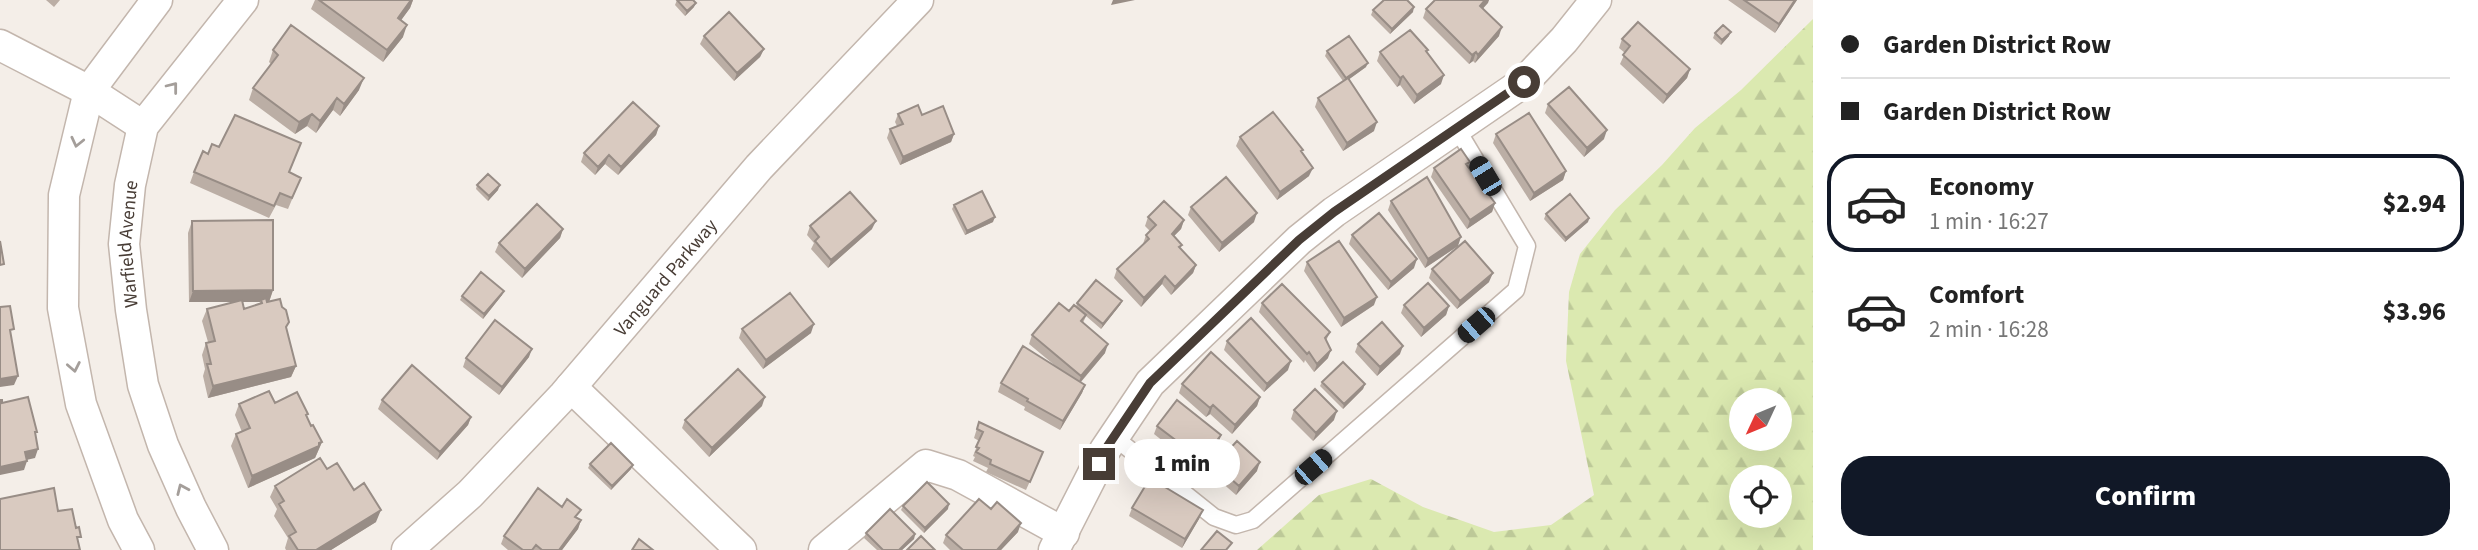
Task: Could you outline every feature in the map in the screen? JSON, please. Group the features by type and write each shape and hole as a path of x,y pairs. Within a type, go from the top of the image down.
{"street":[{"path":"139,550 123,520 81,404 63,308 64,195 89,91 157,0"},
{"name":"Warfield Avenue","path":"214,550 191,508 163,445 143,385 124,244 130,185 143,126 243,0"},
{"name":"Vanguard Parkway","path":"421,546 571,387 759,167 918,0"},
{"path":"824,550 926,464 958,475 1059,541 1105,450 1150,383 1299,240 1334,212 1524,82 1564,40 1596,0"},
{"path":"0,45 89,91 143,126"},
{"path":"571,387 741,550"}],"lane":[{"path":"1114,437 1214,517 1236,526 1252,520 1516,290 1527,246 1457,129"}],"green space":[{"path":"1813,19 1813,550 1257,550 1319,495 1371,479 1423,507 1494,532 1551,525 1594,495 1566,361 1569,292 1580,254 1615,210 1662,165 1695,128 1741,90"}],"building":[{"path":"319,0 411,0 398,18 407,25 387,50"},
{"path":"677,0 693,0 696,3 687,11"},
{"path":"1384,0 1407,0 1414,7 1392,29 1373,10"},
{"path":"1435,0 1485,0 1480,6 1502,27 1478,55 1476,52 1472,55 1426,9"},
{"path":"1744,0 1795,0 1779,24"},
{"path":"729,12 764,49 737,73 704,36"},
{"path":"1638,22 1690,69 1667,95 1623,55 1630,46 1622,39"},
{"path":"291,25 364,78 344,104 337,98 320,121 312,114 299,122 253,88 278,55 273,50"},
{"path":"1723,25 1731,32 1722,40 1715,33"},
{"path":"1410,30 1428,50 1426,51 1444,75 1417,95 1380,52"},
{"path":"1349,36 1368,63 1346,78 1327,51"},
{"path":"1348,78 1377,122 1347,143 1318,98"},
{"path":"1569,87 1607,130 1587,148 1548,104"},
{"path":"633,102 659,126 621,167 609,155 598,167 584,153"},
{"path":"918,105 922,115 943,106 954,134 903,157 890,129 903,124 898,114"},
{"path":"1273,112 1303,150 1301,151 1313,168 1280,192 1240,137"},
{"path":"1529,113 1566,171 1534,193 1496,134"},
{"path":"235,115 301,143 289,172 301,178 292,198 280,193 274,206 194,172 203,151 208,154 212,144 219,147"},
{"path":"1461,149 1470,162 1466,164 1495,203 1470,220 1434,168"},
{"path":"488,174 500,185 489,196 477,185"},
{"path":"1226,177 1257,213 1222,243 1191,207"},
{"path":"1427,177 1461,237 1428,259 1391,201"},
{"path":"982,191 995,217 967,231 954,205"},
{"path":"850,192 876,221 831,260 815,241 819,237 810,226"},
{"path":"1570,194 1589,218 1566,238 1546,214"},
{"path":"1164,201 1184,220 1172,234 1182,245 1179,247 1196,265 1175,287 1165,276 1144,298 1117,269 1149,239 1146,235 1156,225 1148,217"},
{"path":"537,204 563,229 525,269 499,243"},
{"path":"1379,213 1417,259 1391,282 1352,235"},
{"path":"273,220 273,290 193,291 192,221"},
{"path":"0,241 4,264 0,265"},
{"path":"1339,241 1377,297 1344,318 1307,262"},
{"path":"1465,241 1493,273 1460,301 1432,269"},
{"path":"481,272 504,291 484,314 462,296"},
{"path":"1096,280 1122,301 1103,324 1077,303"},
{"path":"1428,283 1449,306 1424,328 1404,305"},
{"path":"1282,284 1330,332 1325,338 1331,350 1317,364 1262,303"},
{"path":"790,293 814,324 766,360 742,329"},
{"path":"266,298 267,302 280,299 286,310 289,322 286,327 296,366 213,386 207,364 211,364 206,343 215,341 207,309 242,300 244,309 262,303 261,300"},
{"path":"1059,303 1069,311 1074,305 1086,315 1081,321 1108,344 1081,376 1032,335"},
{"path":"10,306 14,329 10,330 18,376 0,379 0,307"},
{"path":"1251,318 1291,361 1267,384 1227,341"},
{"path":"495,320 532,349 502,387 466,358"},
{"path":"1382,322 1403,346 1380,367 1358,344"},
{"path":"1023,346 1085,385 1063,421 1001,383"},
{"path":"1211,352 1260,397 1235,425 1213,405 1210,408 1182,384"},
{"path":"1343,362 1365,384 1344,404 1322,382"},
{"path":"412,365 471,417 440,452 382,400"},
{"path":"738,369 765,397 712,448 685,420"},
{"path":"1315,389 1337,411 1316,433 1294,410"},
{"path":"269,391 275,403 297,392 311,426 313,425 322,442 319,446 252,476 236,434 250,428 239,404"},
{"path":"28,397 37,432 38,449 25,452 27,461 0,467 0,400 2,403"},
{"path":"1177,400 1221,435 1202,460 1157,426"},
{"path":"979,422 1043,452 1030,482 990,464 991,460 976,452 983,432 977,429"},
{"path":"1237,441 1260,462 1239,486 1215,465"},
{"path":"611,443 633,465 612,486 590,464"},
{"path":"320,458 327,469 337,463 354,490 364,483 381,510 316,550 298,550 289,536 296,532 279,504 284,501 275,486"},
{"path":"1150,478 1203,510 1185,539 1132,508"},
{"path":"927,482 949,504 925,528 903,506"},
{"path":"54,488 58,511 72,509 81,537 77,537 80,550 0,550 0,499"},
{"path":"538,488 562,507 567,499 581,510 575,517 581,520 559,550 542,550 536,545 532,550 523,550 504,536"},
{"path":"979,499 991,509 997,502 1021,523 997,550 963,550 946,535"},
{"path":"890,509 915,534 899,550 883,550 866,533"},
{"path":"1217,531 1232,543 1226,550 1201,550"},
{"path":"921,536 935,550 907,550"},
{"path":"639,539 653,550 632,550"}],"route":[{"path":"1099,464 1105,450 1150,383 1299,240 1334,212 1524,82"}]}
